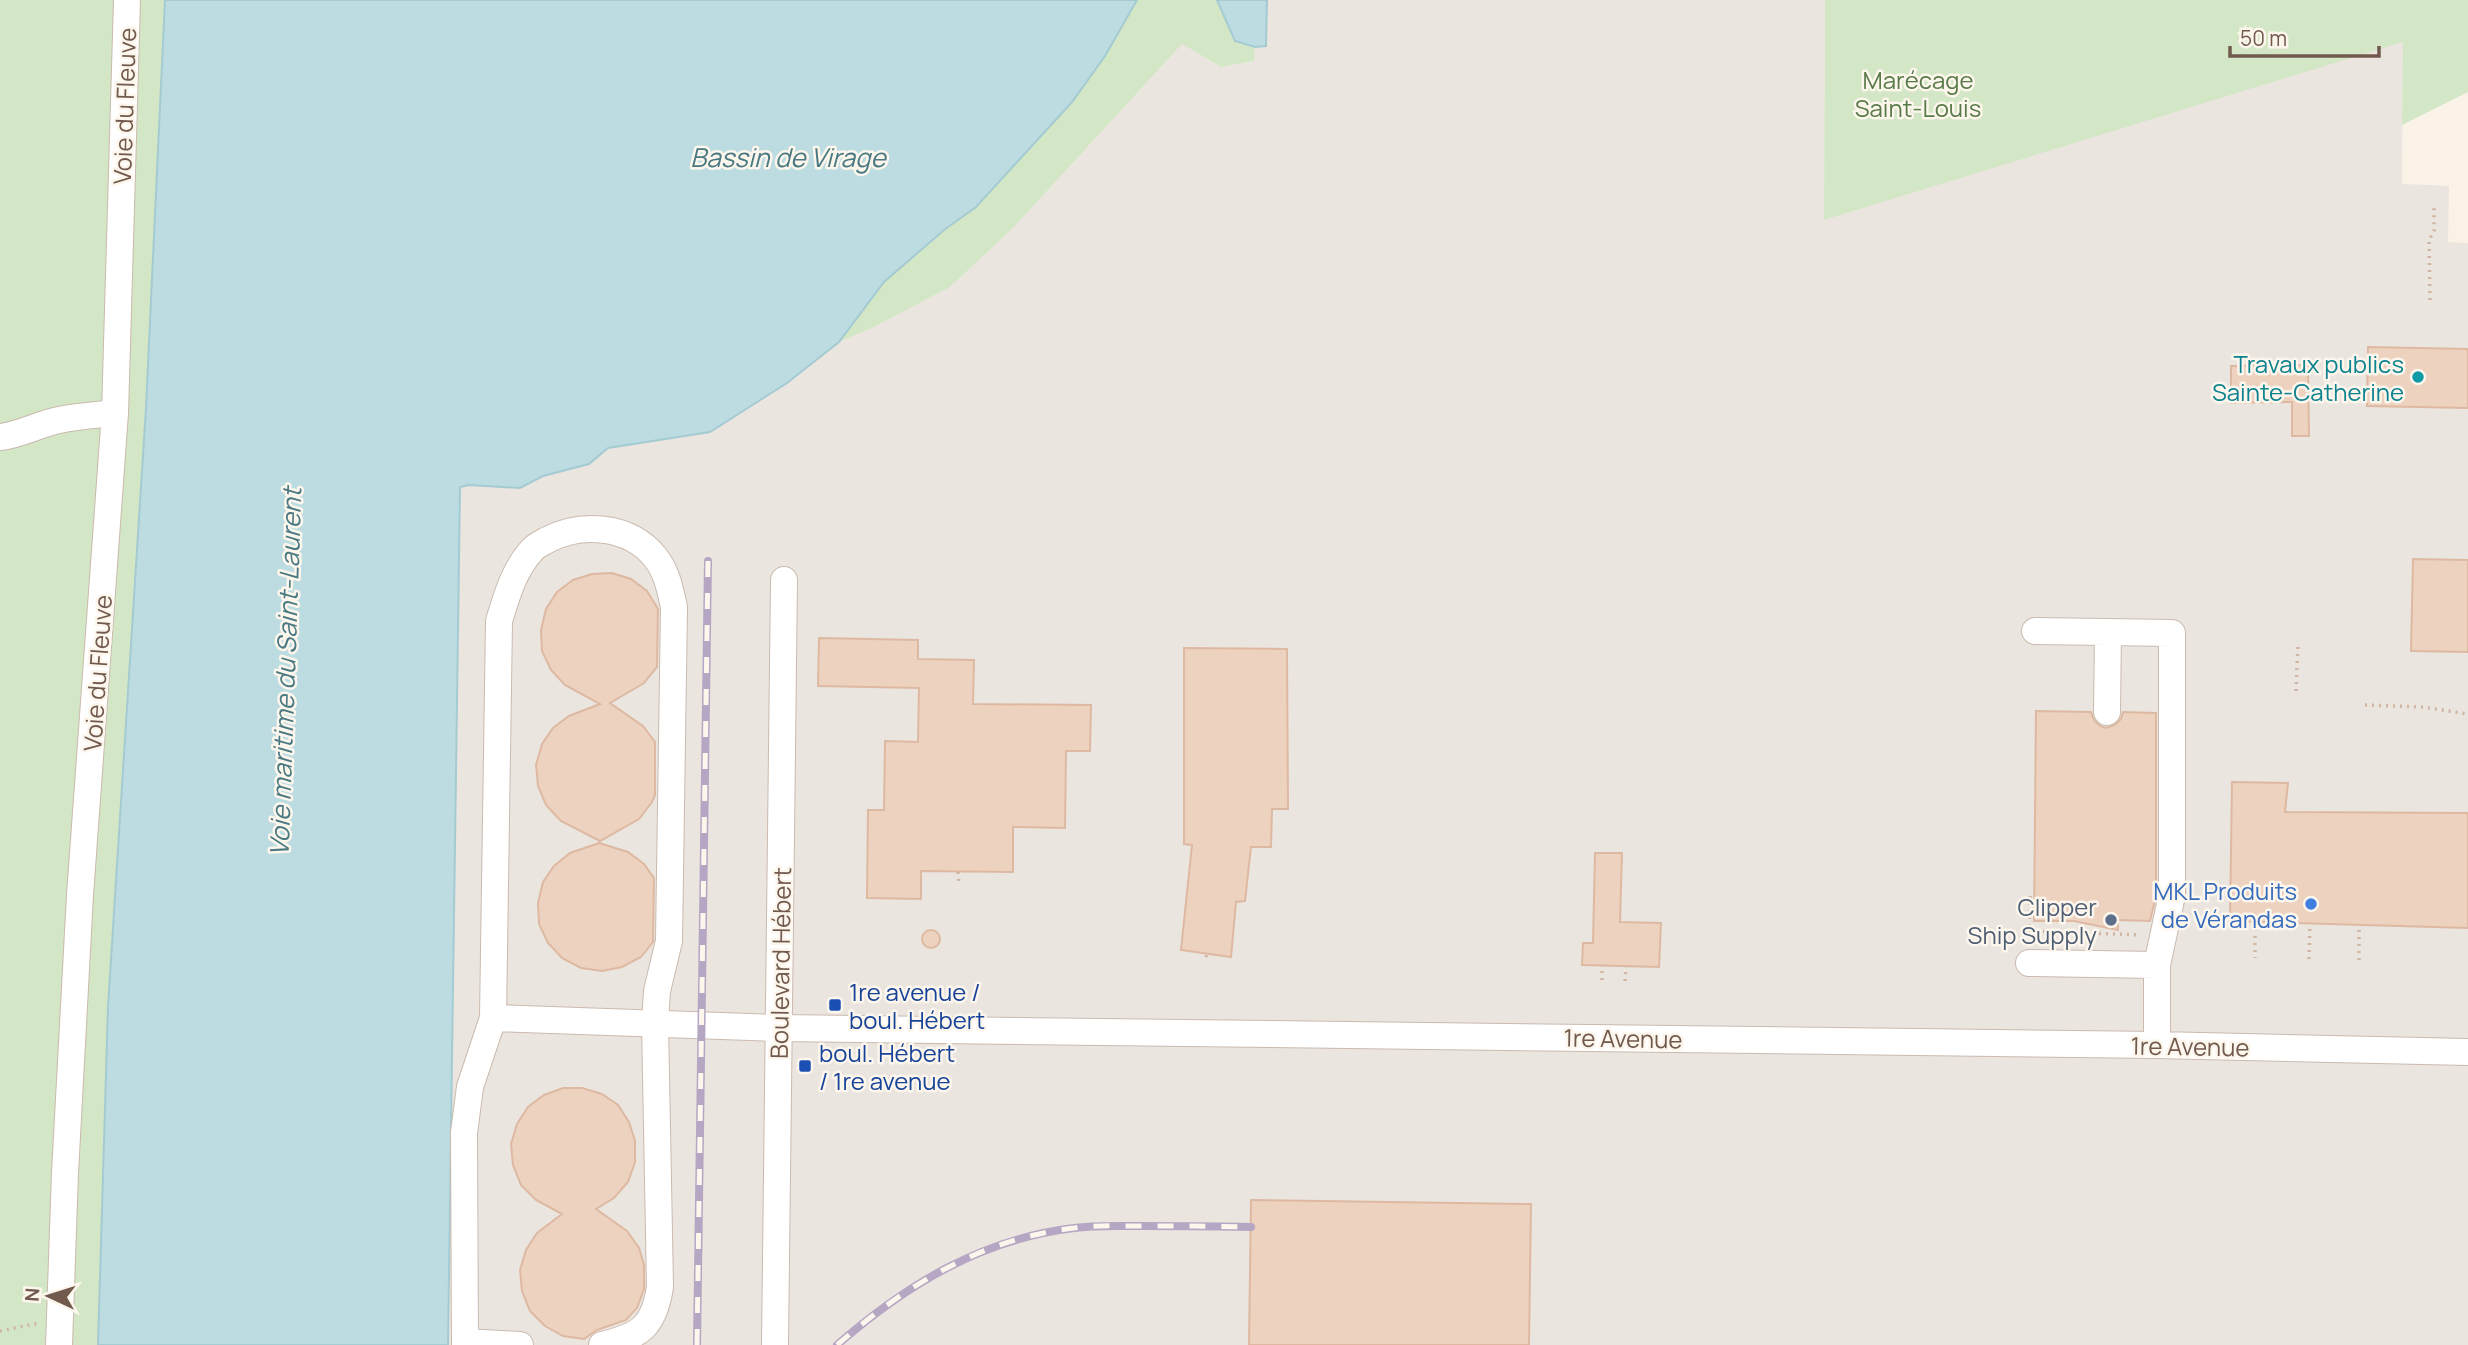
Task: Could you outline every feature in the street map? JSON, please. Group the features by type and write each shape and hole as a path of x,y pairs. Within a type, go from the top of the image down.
{"street":[{"name":"Voie du Fleuve","path":"59,1332 80,895 115,413 127,0"},
{"path":"0,437 13,436 61,419 115,413"},
{"path":"520,1345 465,1344 464,1133 470,1087 493,1018 499,621 513,578 534,547 562,532 586,527 608,530 633,539 654,556 668,579 674,607 669,942 657,991 655,1022 660,1287 656,1312 647,1325 625,1340 603,1345"},
{"name":"Boulevard Hébert","path":"775,1345 784,580"},
{"path":"2035,631 2172,633 2172,895 2157,965 2157,1045"},
{"path":"2107,712 2108,632"},
{"path":"2029,962 2157,965"},
{"name":"1re Avenue","path":"493,1018 779,1028 2157,1045 2468,1052"}],"path":[{"path":"2430,300 2429,240 2434,231 2434,205"},
{"path":"2296,691 2298,644"},
{"path":"2365,705 2423,707 2468,714"},
{"path":"958,872 959,884"},
{"path":"2030,896 2029,931 2112,931 2141,934 2140,944"},
{"path":"2255,922 2255,958"},
{"path":"2309,959 2310,924"},
{"path":"2359,960 2360,925"},
{"path":"1602,965 1602,980"},
{"path":"1625,981 1626,966"},
{"path":"0,1331 59,1332"}],"shaded area":[{"path":"1267,0 1825,0 1824,220 2403,41 2402,184 2449,186 2448,242 2468,243 2468,1345 445,1345 460,487 469,485 520,488 543,476 589,464 608,448 711,432 787,383 839,342 872,328 950,287 1012,229 1182,44 1221,67 1254,61 1255,47 1266,46"}],"green space":[{"path":"0,0 165,0 146,408 108,1007 98,1345 0,1345"},
{"path":"1137,0 1217,0 1235,41 1255,47 1254,61 1221,67 1182,44 1012,229 950,287 872,328 839,342 884,282 944,230 976,207 1072,102 1105,56"},
{"name":"Marécage Saint-Louis","path":"1825,0 2468,0 2468,92 2402,125 2403,42 1824,220"}],"water":[{"path":"165,0 1137,0 1105,56 1072,102 976,207 944,230 884,282 839,342 787,383 710,432 608,448 589,464 543,476 520,488 469,485 460,487 448,1345 98,1345 108,1007 146,408"},
{"path":"1217,0 1267,0 1266,46 1255,47 1235,41"}],"building":[{"name":"Travaux publics Sainte-Catherine","path":"2368,347 2468,349 2468,408 2367,406"},
{"name":"Travaux publics Sainte-Catherine","path":"2308,365 2309,436 2292,436 2292,402 2231,403 2231,366"},
{"path":"2413,559 2468,560 2468,652 2411,651"},
{"path":"612,573 631,579 647,591 658,609 657,667 644,683 610,703 643,726 655,742 655,795 639,819 600,841 561,821 546,805 538,786 536,765 542,744 553,728 569,716 600,704 565,685 551,670 542,651 541,630 546,609 557,592 573,580 592,574"},
{"path":"819,638 918,640 918,659 974,660 973,704 1091,705 1090,751 1066,751 1065,828 1013,827 1013,872 921,871 921,899 867,898 868,810 884,810 885,741 918,742 919,688 818,686"},
{"path":"1184,648 1287,649 1288,809 1272,809 1271,847 1251,847 1245,901 1236,902 1231,957 1181,950 1192,845 1184,844"},
{"path":"2036,711 2091,712 2094,720 2106,728 2115,725 2123,712 2156,713 2156,896 2150,921 2118,920 2118,930 2074,921 2034,921"},
{"path":"2232,782 2288,783 2285,812 2468,813 2468,928 2230,921"},
{"path":"599,843 628,852 644,864 654,878 653,942 641,957 622,967 602,971 581,968 562,958 548,943 539,924 538,903 543,882 554,866 570,853"},
{"path":"1595,853 1622,853 1620,922 1661,923 1659,967 1582,965 1583,943 1593,943"},
{"path":"931,930 937,933 940,939 937,945 931,948 925,945 922,939 925,933"},
{"path":"563,1088 582,1088 602,1094 618,1105 629,1122 635,1141 635,1162 628,1182 614,1198 596,1209 627,1231 639,1248 644,1265 644,1289 637,1308 626,1320 597,1330 584,1339 563,1336 545,1326 530,1311 522,1291 520,1270 526,1250 537,1233 562,1214 536,1200 521,1185 513,1165 511,1144 517,1124 528,1107 544,1095"},
{"path":"1251,1200 1531,1204 1529,1345 1249,1345"}],"railway":[{"path":"697,1345 708,561"},
{"path":"837,1345 890,1303 946,1268 1007,1242 1090,1226 1251,1227"}],"place":[{"name":"Travaux publics Sainte-Catherine","path":"2418,377"},
{"name":"MKL Produits de Vérandas","path":"2311,904"},
{"name":"Clipper Ship Supply","path":"2111,920"},
{"name":"1re avenue / boul. Hébert","path":"835,1005"},
{"name":"boul. Hébert / 1re avenue","path":"805,1066"}],"water label":[{"name":"Bassin de Virage","path":"788,157"},
{"name":"Voie maritime du Saint-Laurent","path":"285,672"}]}
